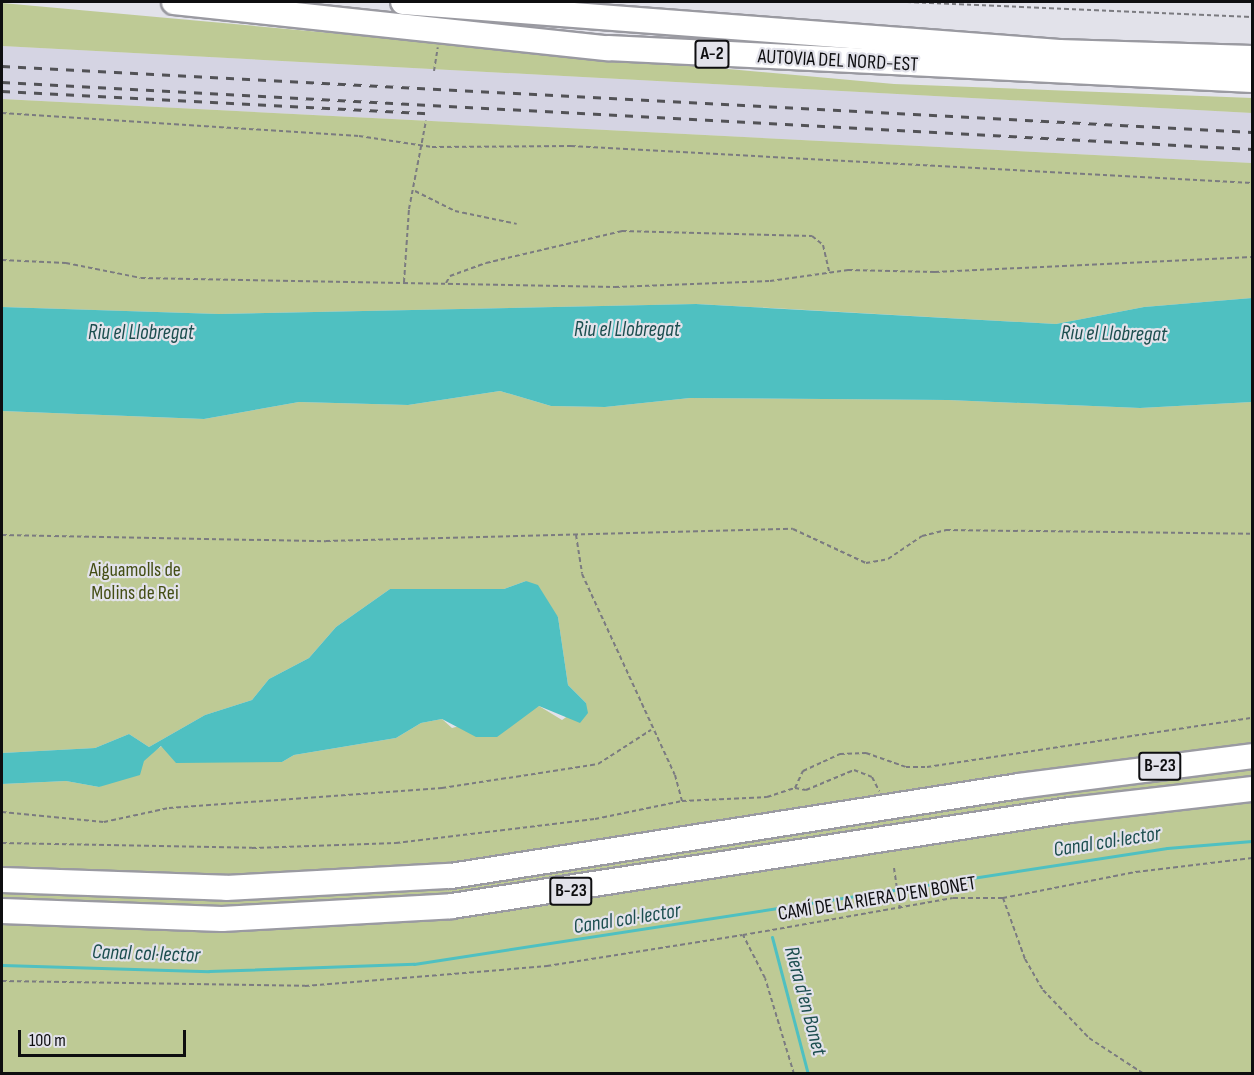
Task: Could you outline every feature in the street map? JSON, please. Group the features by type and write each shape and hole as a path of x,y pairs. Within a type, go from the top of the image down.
{"highway":[{"name":"AUTOVIA DEL NORD-EST","path":"174,2 608,48 1252,80"},
{"name":"AUTOVIA DEL NORD-EST","path":"403,2 1047,51 1252,58"},
{"name":"B-23","path":"2,880 226,888 451,876 1029,785 1252,756"},
{"name":"B-23","path":"2,911 222,920 452,906 1071,810 1252,789"}],"path":[{"path":"907,2 1252,17"},
{"path":"434,71 439,45"},
{"path":"2,113 421,145 571,146 1252,183"},
{"path":"404,282 413,190 426,121"},
{"path":"413,190 455,211 517,224"},
{"path":"446,283 450,276 497,259 622,231 812,236 823,245 829,272"},
{"path":"2,260 66,263 141,278 615,287 770,281 829,272 1252,257"},
{"path":"2,535 326,541 793,529 866,563 895,555 928,533 946,530 1252,534"},
{"path":"576,534 582,574 682,801"},
{"path":"795,788 803,771 840,754 866,753 906,767 927,767 1252,718"},
{"path":"2,812 104,822 182,807 442,788 598,764 651,730"},
{"path":"2,843 229,848 396,843 595,819 682,801 767,797 795,788 806,790 854,770 872,777 879,791"},
{"path":"1003,898 1136,872 1252,858"},
{"path":"894,868 900,909"},
{"name":"CAMÍ DE LA RIERA D'EN BONET","path":"2,981 305,986 547,966 979,895 1003,898 1025,959 1043,990 1089,1038 1144,1074"},
{"path":"742,935 765,978 794,1074"}],"shaded area":[{"path":"2,46 1252,113 1252,163 2,99"}],"green space":[{"path":"2,3 894,84 1252,98 1252,113 2,46"},
{"path":"2,99 1252,163 1252,298 1144,307 1056,324 697,304 219,314 2,307"},
{"name":"Aiguamolls de Molins de Rei","path":"500,391 551,406 605,407 690,398 948,400 1140,408 1252,402 1252,1073 2,1073 2,784 66,781 99,787 162,746 282,762 294,755 396,738 421,723 442,719 452,728 539,706 562,720 586,703 568,685 558,617 526,581 504,589 390,589 336,627 309,658 269,679 252,700 205,715 149,747 129,734 95,748 2,753 2,411 204,419 299,402 408,405"}],"water":[{"name":"Riu el Llobregat","path":"1252,298 1252,402 1140,408 948,400 690,398 605,407 551,406 500,391 408,405 299,402 204,419 2,411 2,307 219,314 696,304 1056,324 1144,307"},
{"path":"526,581 538,585 558,617 568,685 586,703 588,713 580,723 539,706 497,737 476,737 442,719 421,723 396,738 294,755 282,762 176,763 161,746 144,761 140,775 99,787 66,781 2,784 2,753 95,748 129,734 149,747 205,715 252,700 269,679 309,658 336,627 390,589 504,589"}],"waterway":[{"name":"Canal col·lector","path":"2,965 209,971 414,964 1167,848 1252,841"},
{"name":"Riera d'en Bonet","path":"772,937 808,1074"}],"railway":[{"path":"2,66 1252,132"},
{"path":"2,82 1252,149"},
{"path":"2,91 427,113"}]}
